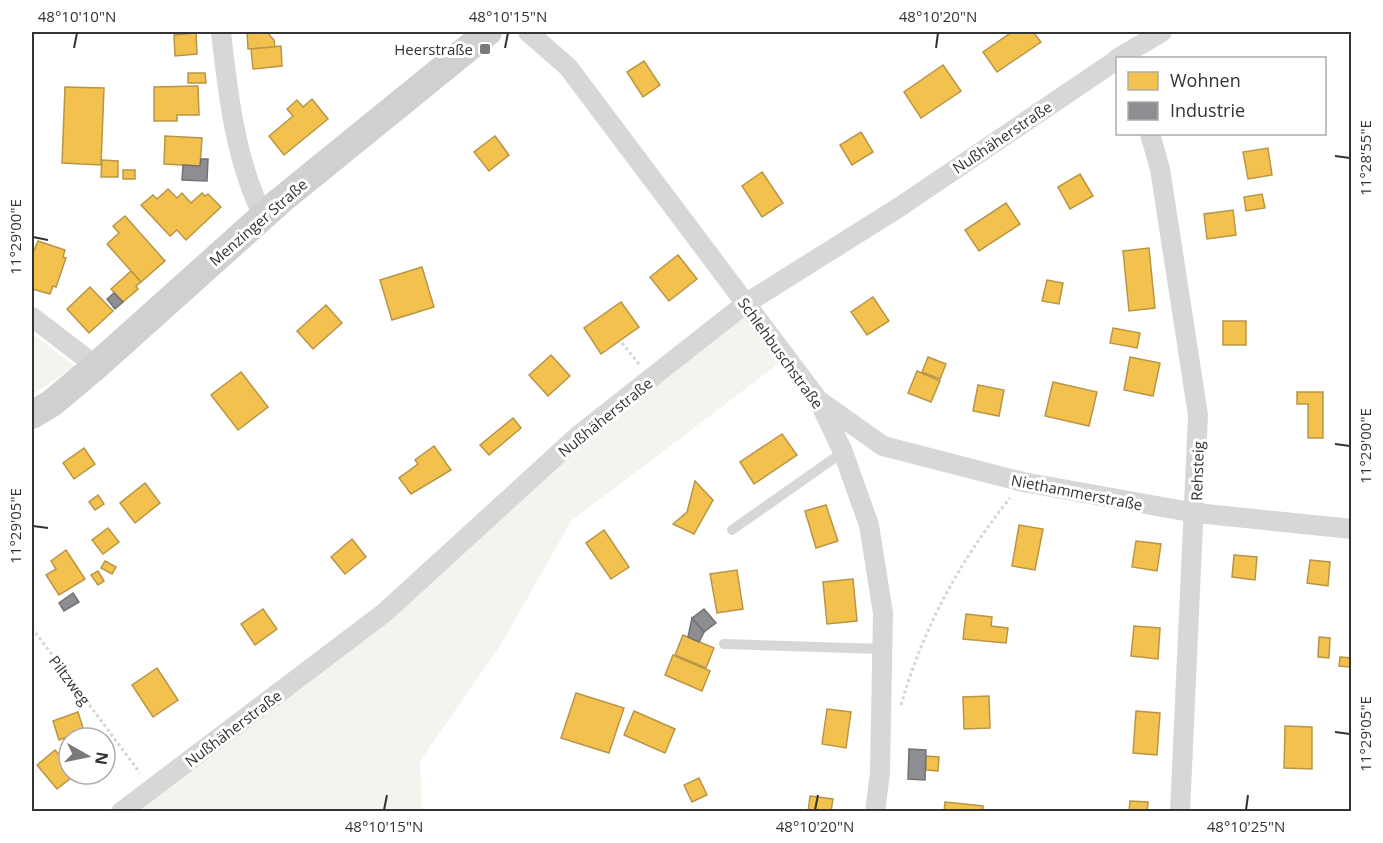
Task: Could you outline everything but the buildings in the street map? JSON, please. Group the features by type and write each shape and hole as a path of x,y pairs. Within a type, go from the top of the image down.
{"street":[{"path":"221,32 234,127 251,191 263,216"},
{"name":"Menzinger Straße","path":"32,415 52,403 96,366 263,216 488,32"},
{"name":"Schlehbuschstraße","path":"528,32 568,67 819,401 843,452 856,482 875,550 883,613 880,773 875,812"},
{"name":"Nußhäherstraße","path":"1123,57 1162,32"},
{"name":"Nußhäherstraße","path":"121,812 384,613 580,434 745,304 898,208 1116,62"},
{"name":"Rehsteig","path":"1150,135 1160,169 1198,415 1196,513 1180,812"},
{"path":"32,317 96,366"},
{"name":"Niethammerstraße","path":"819,401 883,446 1023,482 1196,513 1352,530"}],"lane":[{"path":"732,530 843,452"},
{"path":"724,644 883,649"}],"path":[{"path":"622,343 636,360"},
{"path":"900,710 923,639 944,594 986,529 1023,482"},
{"name":"Piltzweg","path":"32,628 152,789"}],"shaded area":[{"path":"745,304 786,358 571,521 502,643 420,761 422,811 121,812 384,613"},
{"path":"32,333 75,366 32,395"}],"place":[{"name":"Heerstraße","path":"485,49"}]}
